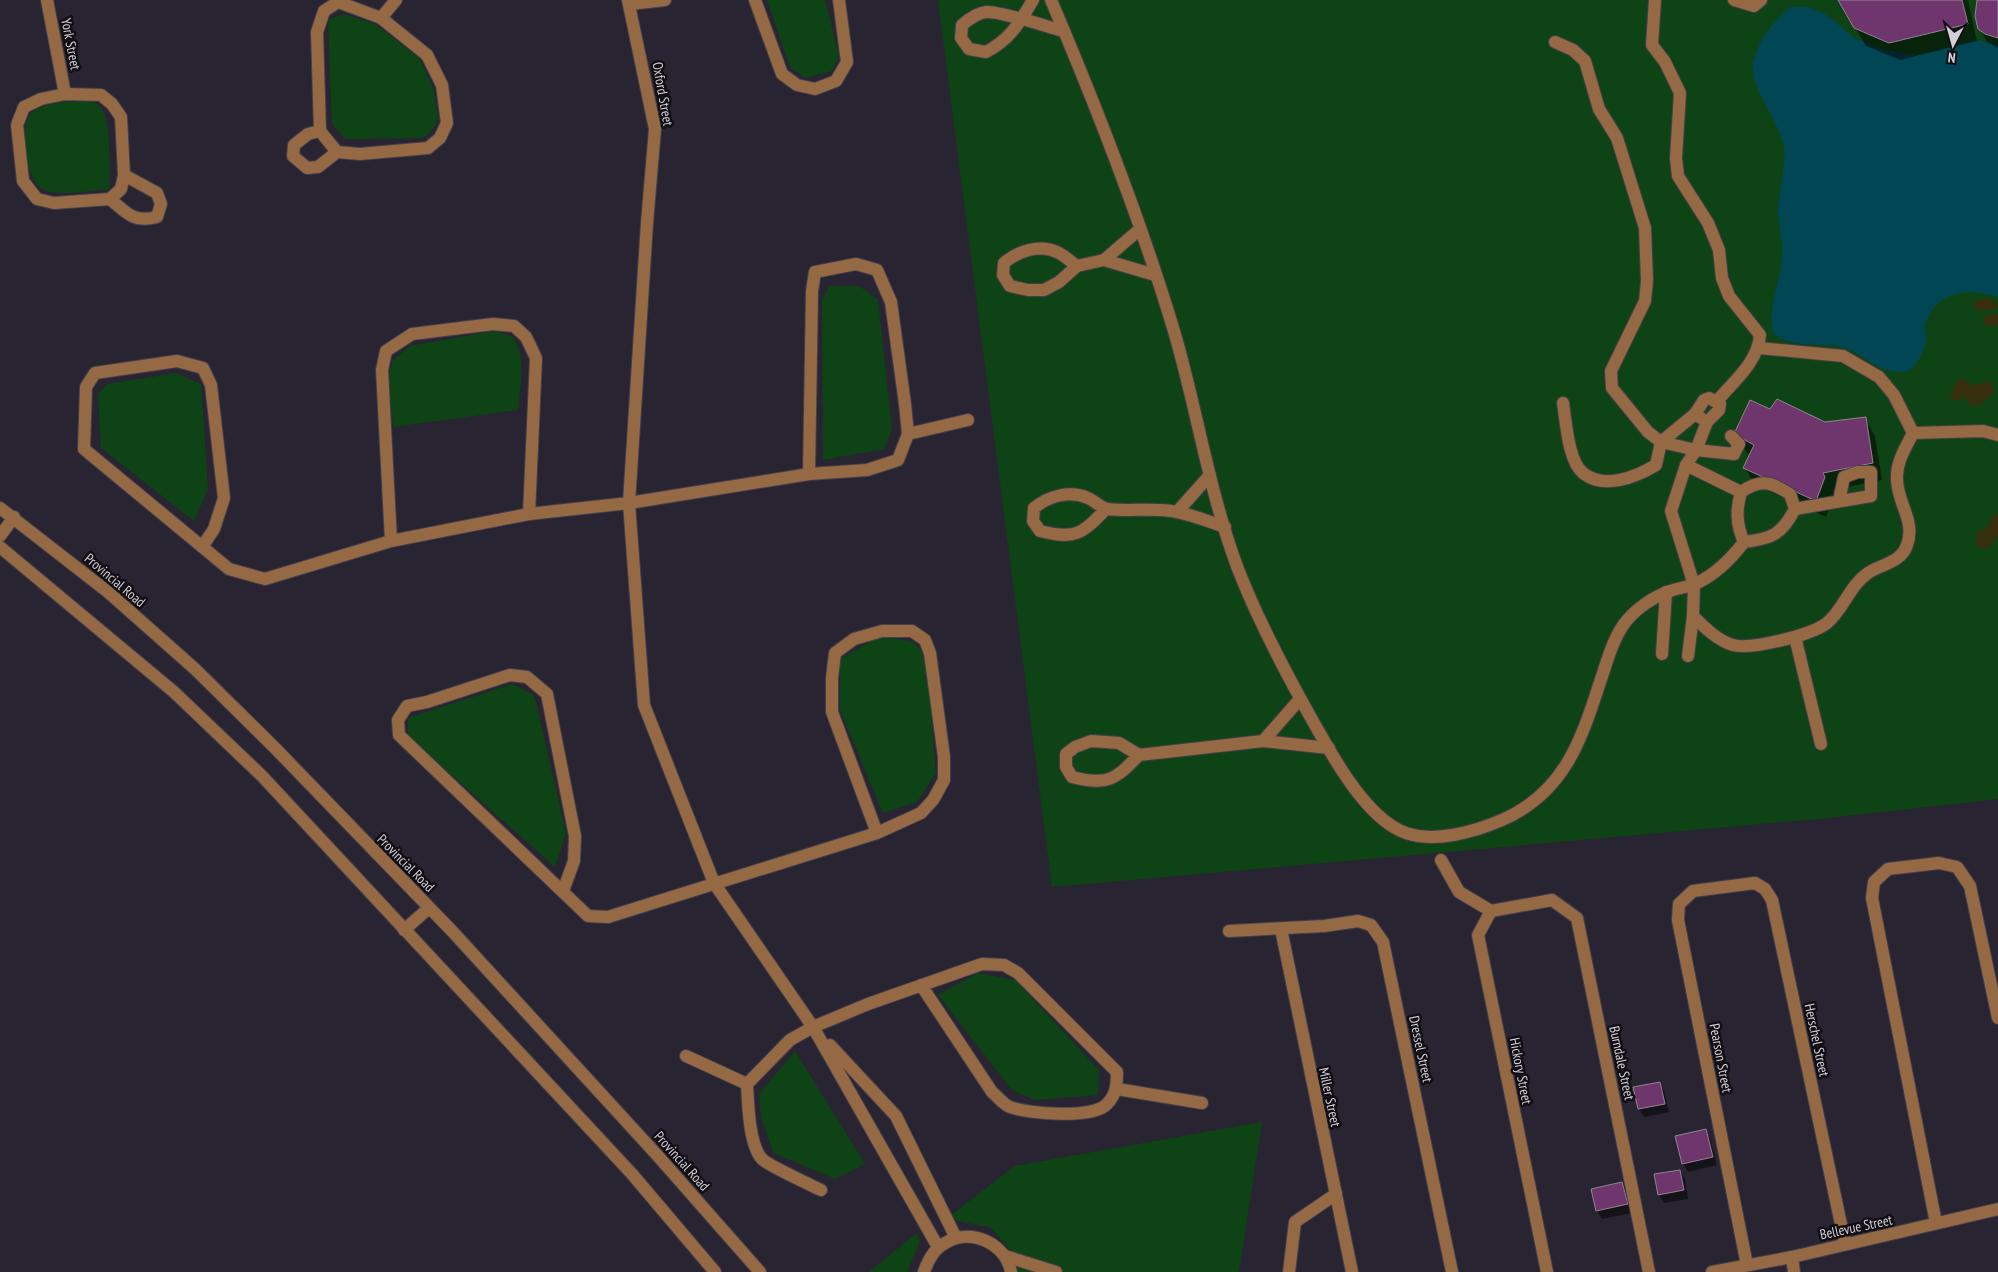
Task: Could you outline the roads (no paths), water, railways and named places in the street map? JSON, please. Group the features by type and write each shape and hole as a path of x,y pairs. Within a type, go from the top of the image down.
{"street":[{"name":"York Street","path":"47,0 65,94"},
{"path":"381,18 396,0"},
{"path":"629,2 665,0"},
{"path":"755,0 782,74 797,85 815,89 836,81 847,62 839,0"},
{"path":"1033,0 1021,20 1064,31"},
{"path":"1051,0 1140,229 1174,330 1225,528 1250,597 1300,699 1346,778 1378,815 1405,833 1450,836 1465,834 1504,819 1534,801 1562,774 1581,740 1612,646 1625,622 1644,604 1666,592 1694,585 1716,572 1732,558 1744,542 1760,540 1779,533 1795,509 1839,501"},
{"path":"1655,0 1652,45 1665,62 1680,93 1676,158 1678,176 1708,223 1719,250 1722,278 1729,296 1760,335 1759,348 1754,357 1717,401"},
{"path":"1734,0 1754,6 1761,0"},
{"path":"320,131 308,134 294,145 293,156 307,168 318,167 337,152 360,154 428,148 440,138 447,123 442,85 427,55 381,18 338,2 324,11 317,32 320,131 337,152"},
{"name":"Oxford Street","path":"629,2 655,129 629,503 644,704 714,882 814,1027"},
{"path":"1554,42 1573,50 1585,61 1598,109 1617,138 1645,228 1647,281 1645,301 1611,371 1612,388 1648,432 1660,442 1696,450 1734,454 1738,444 1731,436"},
{"path":"65,94 101,95 112,104 121,117 124,175 121,189 110,199 54,203 38,199 23,181 17,125 24,108 41,99 65,94"},
{"path":"110,199 133,218 145,220 157,217 162,204 157,193 124,175"},
{"path":"1077,266 1057,252 1029,250 1013,255 1004,263 1003,275 1010,286 1028,290 1044,290 1059,282 1077,266 1104,260 1140,229"},
{"path":"1104,260 1155,275"},
{"path":"202,547 214,529 224,498 211,385 203,368 177,361 95,373 86,387 84,448 202,547 228,568 265,579 391,540 529,514 629,503 809,474 867,470 898,460 908,434 892,302 877,270 856,264 815,272 812,291 809,474"},
{"path":"391,540 382,370 386,351 412,334 492,324 514,326 526,337 536,358 529,514"},
{"path":"1759,348 1843,356 1878,377 1894,395 1913,433"},
{"path":"1563,403 1570,446 1583,473 1599,479 1620,481 1656,465 1660,442 1695,414 1704,400 1709,398 1720,404 1719,410 1707,422 1696,450 1686,465 1671,512 1694,585 1693,616 1688,656"},
{"path":"1695,414 1707,422"},
{"path":"908,434 968,420"},
{"path":"1913,433 1984,431 1998,435"},
{"path":"1693,616 1707,630 1731,645 1750,647 1795,637 1826,624 1838,612 1849,592 1868,573 1894,561 1907,547 1910,527 1896,480 1899,460 1913,433"},
{"path":"1686,465 1741,492"},
{"path":"1177,512 1210,475"},
{"path":"1744,542 1738,528 1737,518 1741,492 1750,486 1764,482 1778,486 1790,494 1795,509"},
{"path":"1106,509 1089,527 1074,536 1058,536 1040,531 1033,521 1034,508 1043,501 1059,495 1087,498 1106,509 1134,508 1177,512 1225,528"},
{"name":"Provincial Road","path":"0,508 108,592 195,669 429,908 656,1154 760,1272"},
{"path":"0,536 14,517"},
{"path":"0,547 174,692 262,776 632,1174 716,1272"},
{"path":"1662,654 1666,592"},
{"path":"563,891 574,861 575,836 547,694 527,677 510,675 427,702 407,706 398,720 399,736 588,916 608,917 714,882 877,833 921,813 933,800 944,780 944,757 930,653 925,640 912,631 882,631 854,639 835,653 832,678 832,712 877,833"},
{"path":"1795,637 1821,744"},
{"path":"1263,741 1300,699"},
{"path":"1139,755 1121,773 1106,782 1091,782 1072,777 1066,767 1066,754 1075,747 1091,741 1106,741 1120,744 1139,755 1263,741 1329,748"},
{"path":"1441,860 1459,892 1491,911"},
{"path":"1936,1223 1872,898 1874,882 1888,869 1939,863 1957,867 1970,886 1998,1018"},
{"name":"Herschel Street","path":"1722,888 1755,883 1765,889 1772,900 1845,1243"},
{"name":"Pearson Street","path":"1722,888 1692,891 1679,904 1678,920 1746,1264"},
{"name":"Burndale Street","path":"1491,911 1552,900 1577,918 1649,1272"},
{"path":"404,930 429,908"},
{"name":"Hickory Street","path":"1491,911 1478,935 1546,1272"},
{"name":"Dressel Street","path":"1229,931 1282,929 1358,921 1371,925 1383,942 1452,1272"},
{"name":"Miller Street","path":"1282,929 1352,1272"},
{"path":"821,1190 762,1159 751,1130 748,1113 747,1084 790,1040 814,1027 921,985 982,964 1004,965 1018,973 1117,1072 1117,1089 1107,1105 1097,1112 1031,1113 1008,1106 992,1092 921,985"},
{"path":"814,1027 896,1116 956,1238"},
{"path":"814,1027 938,1247"},
{"path":"686,1056 747,1084"},
{"path":"1117,1089 1202,1103"},
{"path":"1289,1272 1295,1222 1336,1194"},
{"path":"1712,1272 1746,1264 1792,1257 1845,1243 1998,1211"},
{"name":"Bellevue Street","path":"1720,1272 1998,1211"},
{"path":"924,1272 929,1258 938,1247 956,1238 970,1237 984,1239 995,1246 1004,1256 1011,1272"},
{"path":"1004,1256 1056,1272"},
{"path":"1792,1257 1794,1272"}],"water":[{"path":"1790,7 1807,7 1824,13 1856,39 1881,49 1918,55 1974,40 1998,44 1998,297 1975,292 1964,293 1944,299 1936,305 1929,314 1925,326 1926,339 1924,350 1909,371 1898,372 1881,368 1844,348 1798,344 1773,333 1772,314 1774,296 1781,268 1782,252 1778,209 1784,164 1784,148 1782,138 1760,94 1753,73 1753,63 1762,39"}]}
